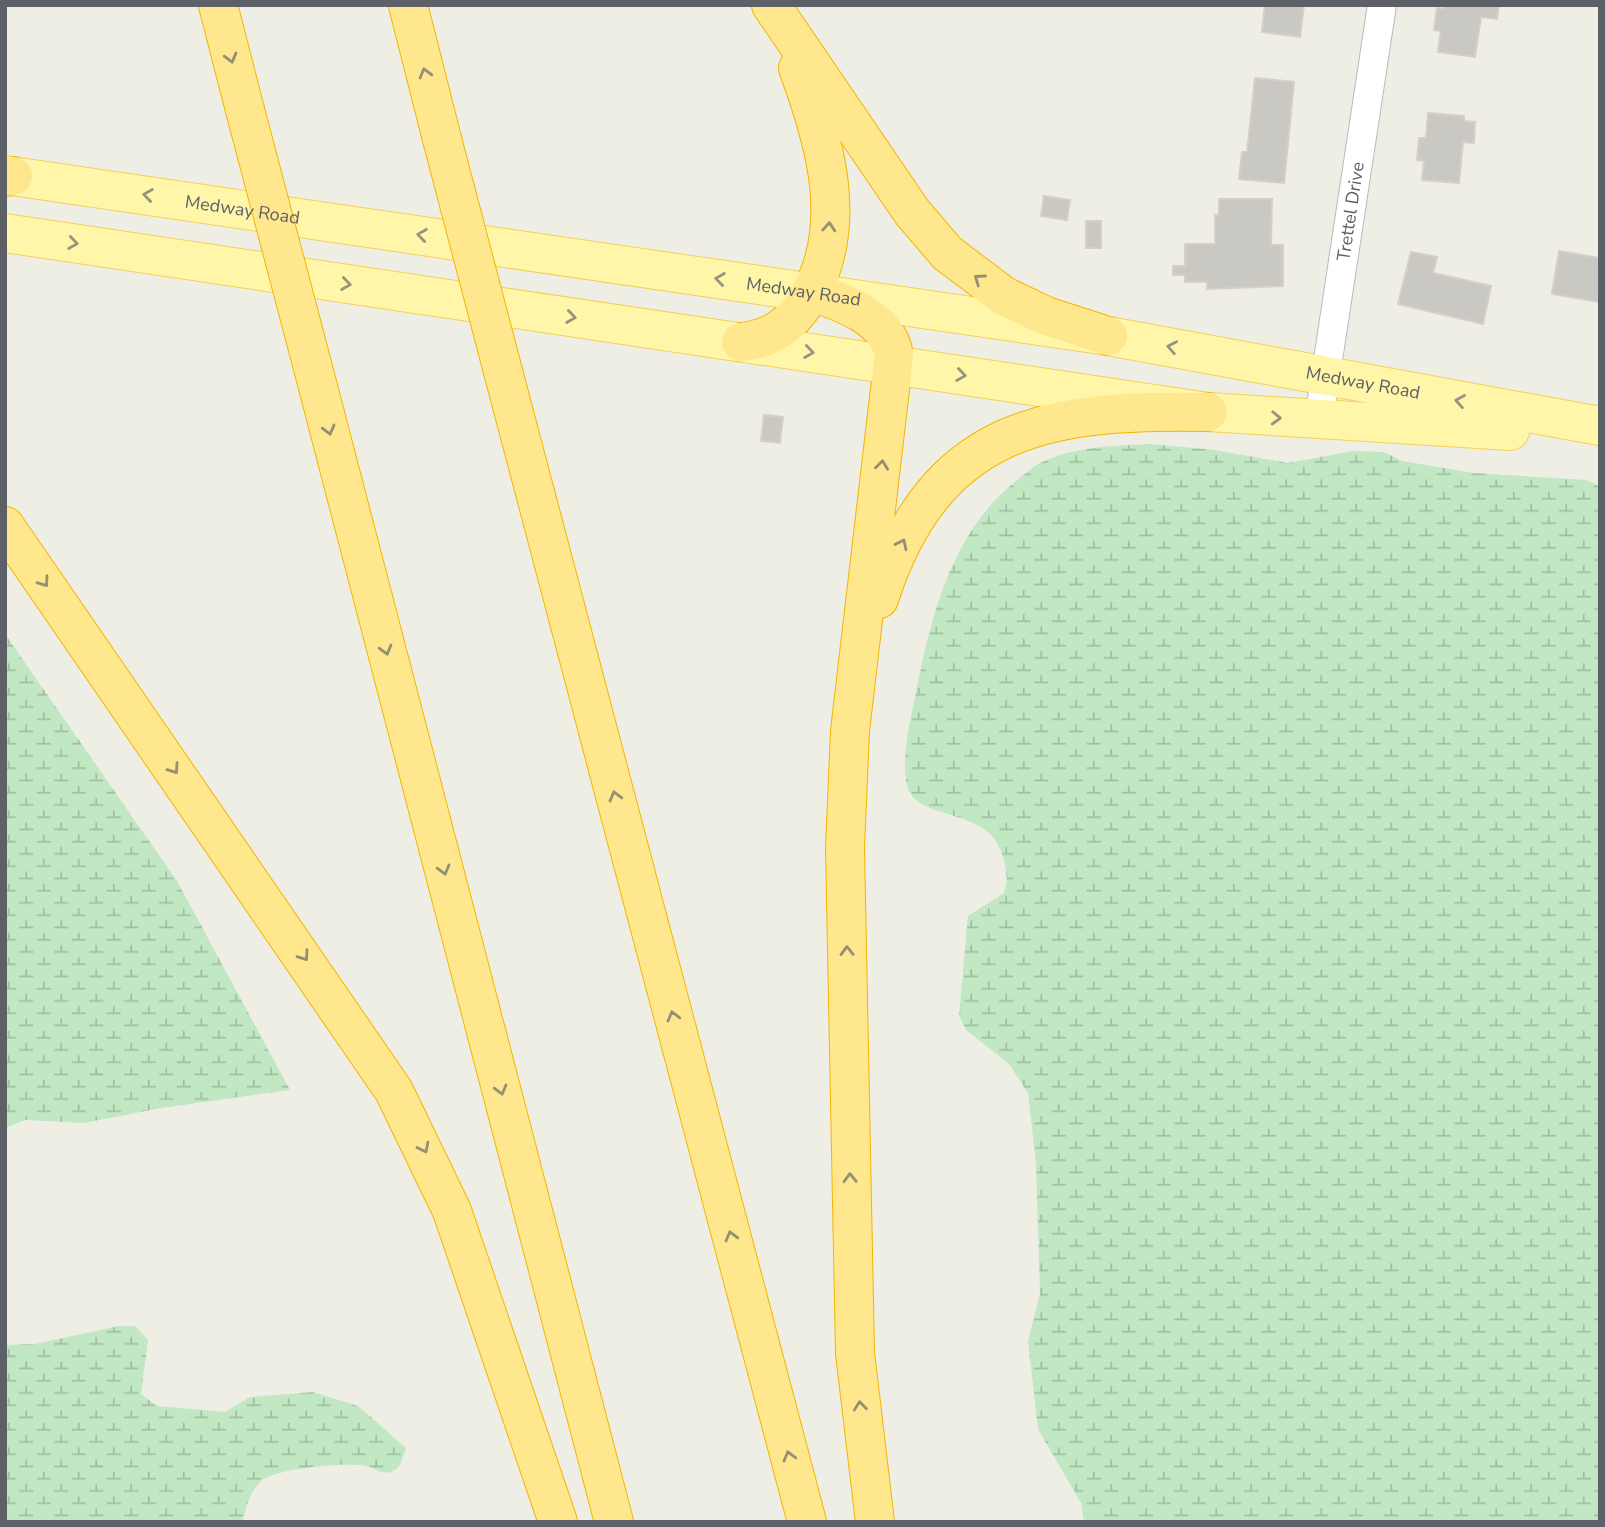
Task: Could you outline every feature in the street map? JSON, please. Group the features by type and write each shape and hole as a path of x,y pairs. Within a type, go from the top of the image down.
{"highway":[{"path":"218,5 614,1522"},
{"path":"408,5 807,1522"},
{"path":"741,342 765,337 788,325 811,292 824,263 829,232 826,161 804,83 771,5"},
{"path":"771,5 912,212 947,253 1004,296 1046,316 1108,336"},
{"path":"811,292 849,307 882,329 892,346 894,365 853,702 845,848 851,1269 858,1394 875,1522"},
{"path":"853,702 873,618 904,538 928,499 969,458 1014,435 1065,419 1120,412 1208,412"},
{"path":"5,526 327,990 399,1100 452,1211 558,1522"}],"main road":[{"name":"Medway Road","path":"8,176 1108,336 1600,426"},
{"name":"Medway Road","path":"5,233 1208,412 1600,437"}],"street":[{"name":"Trettel Drive","path":"1319,419 1382,5"}],"green space":[{"path":"1151,444 1215,450 1288,463 1353,451 1383,452 1403,461 1473,473 1586,480 1600,486 1600,1522 1084,1522 1081,1503 1038,1429 1028,1341 1040,1294 1036,1163 1028,1093 1009,1064 966,1030 959,1015 968,916 1004,893 1005,867 995,840 983,828 922,804 912,795 906,781 906,749 921,667 937,607 959,552 993,502 1032,468 1055,457 1095,448"},
{"path":"5,634 177,881 290,1090 161,1108 84,1123 25,1120 5,1128"},
{"path":"119,1326 135,1326 148,1340 141,1394 157,1406 225,1412 250,1397 313,1392 358,1406 406,1448 401,1461 396,1469 389,1472 367,1466 344,1465 311,1467 268,1477 254,1490 242,1522 5,1522 5,1345 35,1344"}],"building":[{"path":"1265,5 1304,5 1300,37 1262,32"},
{"path":"1444,5 1499,5 1497,19 1481,17 1475,57 1438,52 1441,31 1434,30 1437,8 1444,9"},
{"path":"1255,78 1294,82 1284,183 1239,179 1242,152 1247,152"},
{"path":"1428,113 1464,116 1464,121 1475,122 1474,143 1463,142 1459,183 1422,180 1424,161 1417,160 1419,138 1426,138"},
{"path":"1044,196 1070,200 1067,220 1041,216"},
{"path":"1219,199 1272,199 1271,245 1283,245 1283,286 1207,289 1207,282 1185,282 1185,275 1173,275 1173,266 1185,266 1185,244 1215,244 1215,215 1219,215"},
{"path":"1086,221 1101,221 1101,248 1086,248"},
{"path":"1559,251 1600,258 1600,302 1552,294"},
{"path":"1411,252 1437,257 1433,273 1491,286 1483,324 1398,304"},
{"path":"764,415 783,417 780,443 761,441"}]}
